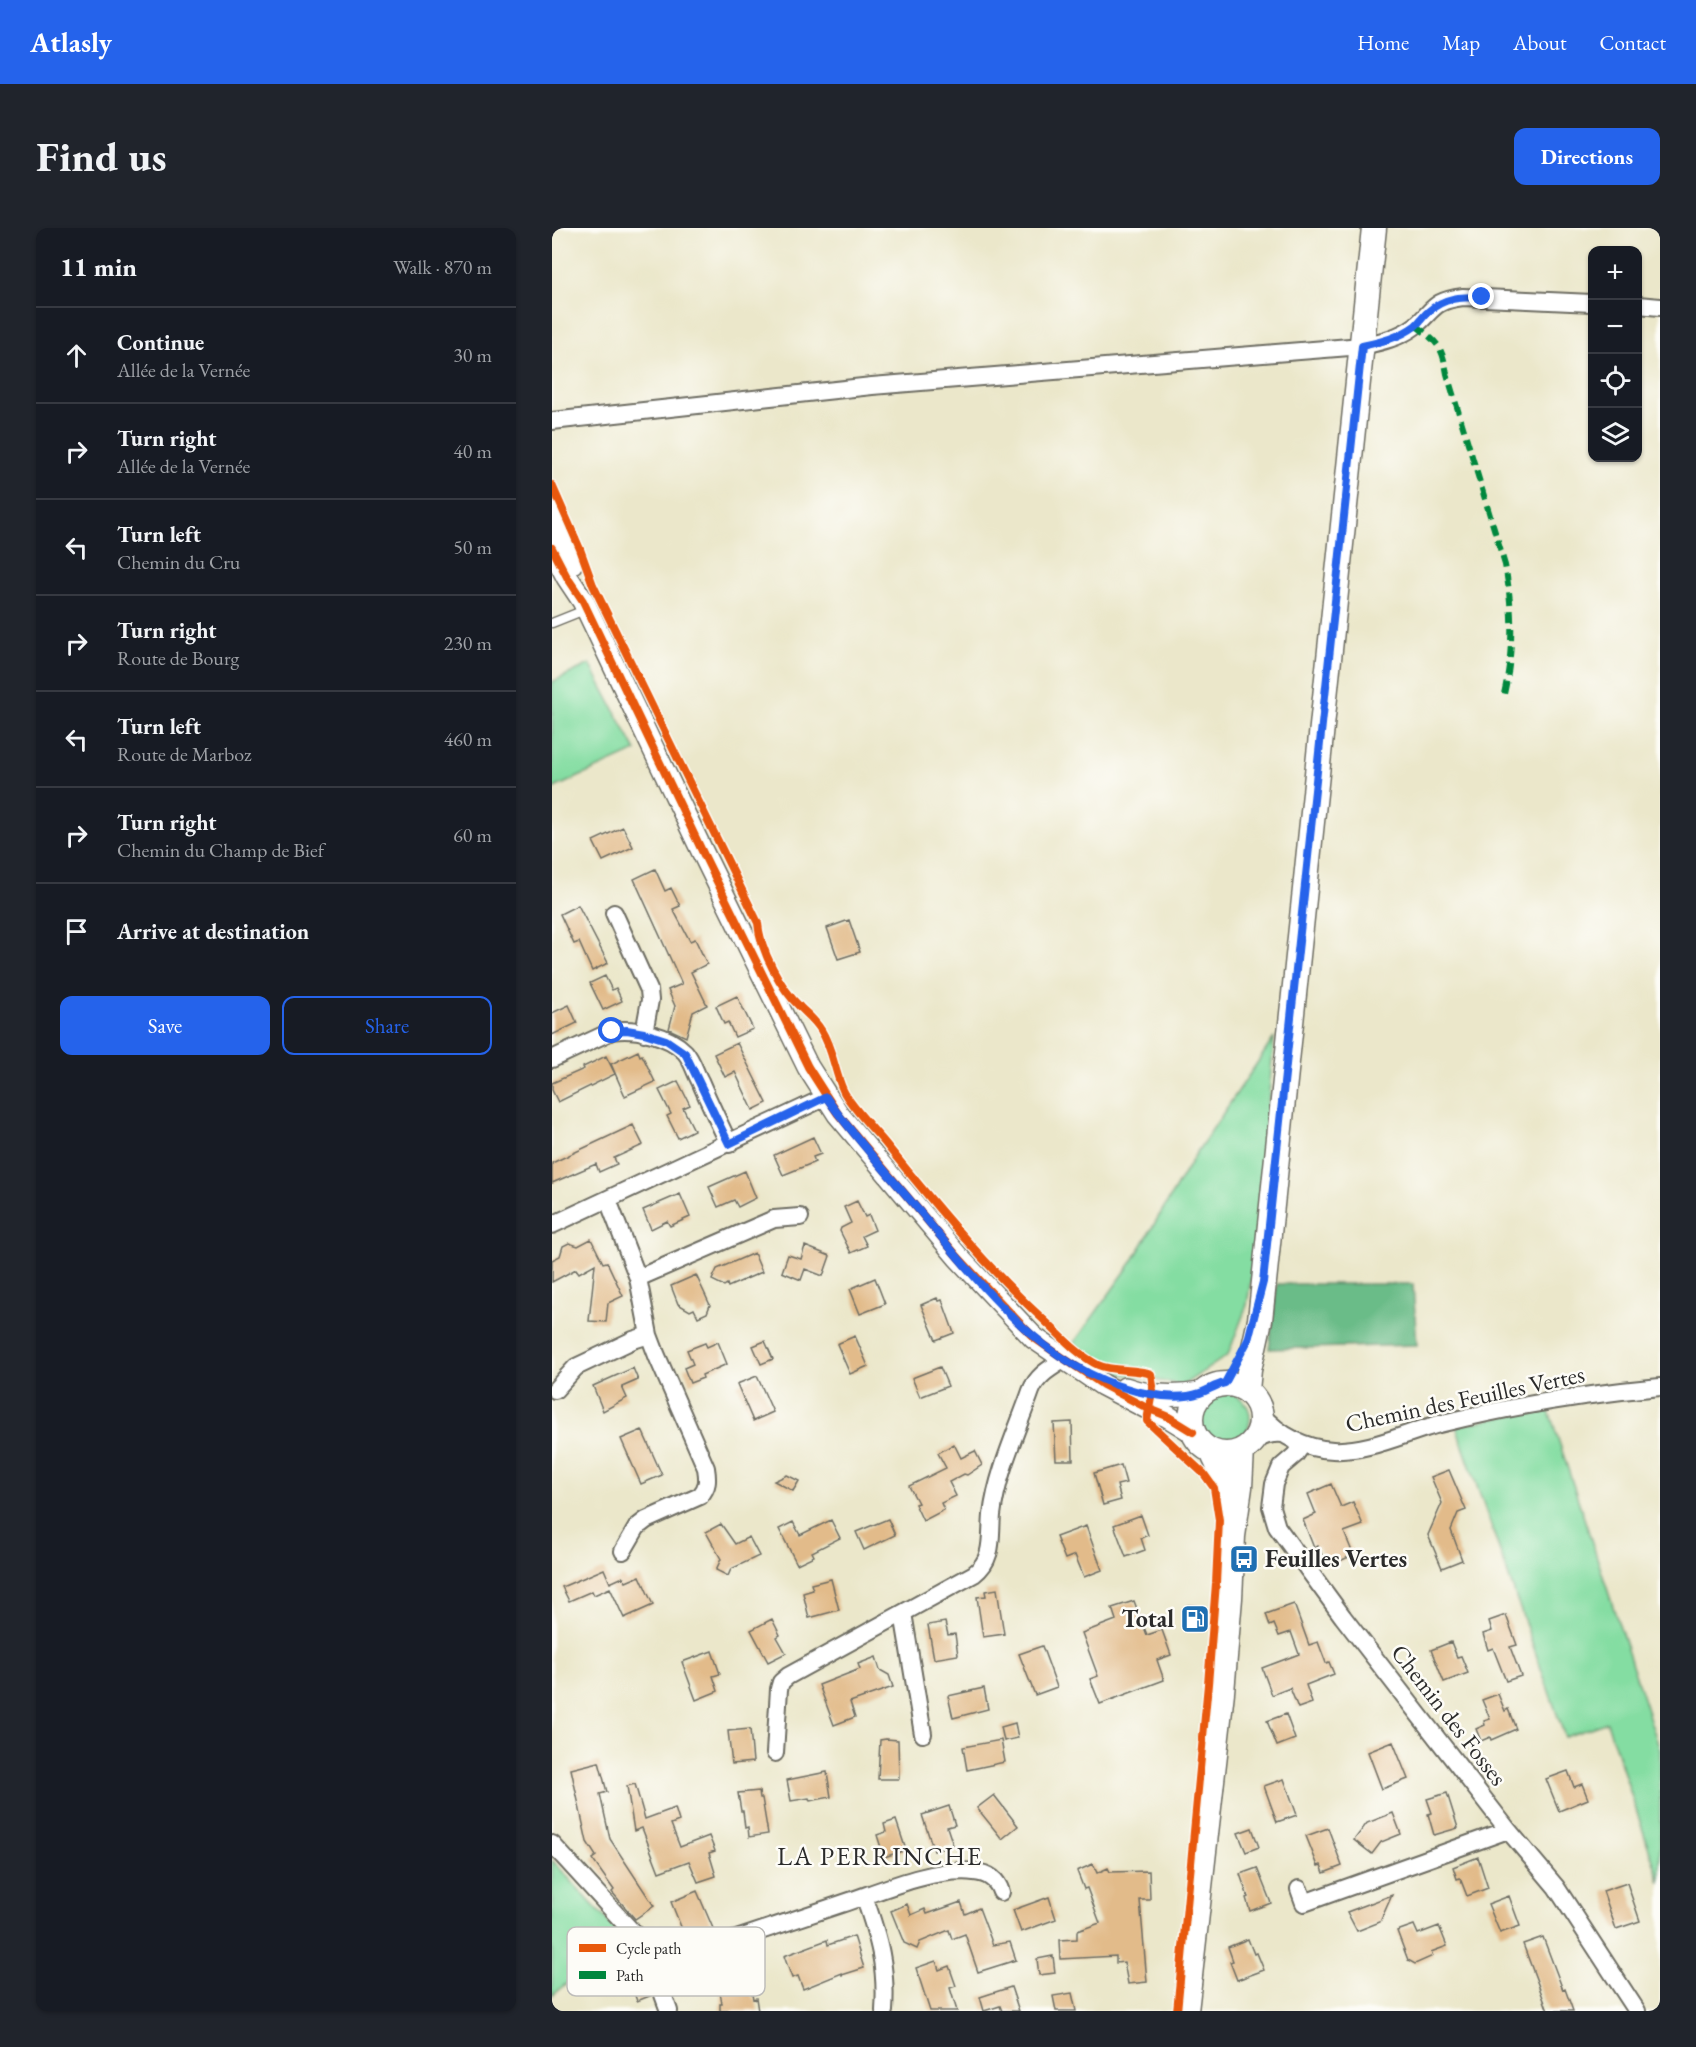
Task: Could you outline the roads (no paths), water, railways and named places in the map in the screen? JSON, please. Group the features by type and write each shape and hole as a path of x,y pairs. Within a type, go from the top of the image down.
{"main road":[{"path":"1236,1387 1249,1370 1260,1320 1374,228"},
{"path":"1212,1452 1232,1454 1247,1446 1258,1434 1261,1414 1254,1397 1236,1387 1216,1384 1201,1393 1194,1402 1190,1422 1197,1440 1212,1452 1221,1469 1233,1536"},
{"path":"1186,2011 1222,1692 1233,1536 1247,1446"}],"street":[{"path":"552,421 872,386 1362,346 1385,341 1400,334 1415,325 1438,304 1449,299 1482,297 1588,303"},
{"path":"1642,305 1660,307"},
{"path":"552,513 577,576 585,605"},
{"path":"552,548 585,605 808,1067 838,1114 1004,1308 1034,1338 1103,1385 1167,1416 1193,1432"},
{"path":"614,913 649,990 650,1000 644,1033"},
{"path":"552,1059 612,1031 627,1030 666,1040 685,1053 729,1144"},
{"path":"552,1225 826,1097"},
{"path":"608,1200 638,1278 649,1335 706,1468 708,1480 706,1489 700,1496 646,1520 637,1527 623,1551"},
{"path":"638,1278 774,1219 800,1217"},
{"path":"555,1390 576,1367 633,1340 649,1335"},
{"path":"775,1753 781,1682 788,1676 974,1574 986,1564 999,1482 1030,1391 1041,1375 1065,1359"},
{"path":"1083,1371 1152,1395 1177,1396 1201,1393"},
{"name":"Chemin des Feuilles Vertes","path":"1283,1434 1303,1444 1323,1450 1349,1449 1438,1424 1495,1412 1660,1387"},
{"path":"1261,1414 1271,1426 1283,1434"},
{"path":"1247,1446 1272,1433 1283,1434"},
{"name":"Chemin des Fosses","path":"1303,1444 1295,1455 1281,1467 1274,1484 1272,1507 1277,1527 1343,1617 1508,1830 1556,1887 1637,2011"},
{"path":"903,1613 923,1734"},
{"path":"1299,1889 1304,1903 1508,1830"},
{"path":"552,1844 630,1927"},
{"path":"765,1929 924,1877 955,1872 983,1873 998,1884 1001,1892"},
{"path":"864,1896 882,1950 886,1989 884,2011"},
{"path":"664,1996 669,2011"}],"lane":[{"path":"552,623 585,605"}],"place":[{"name":"Feuilles Vertes","path":"1244,1559"},
{"name":"Total","path":"1195,1619"}],"district":[{"name":"LA PERRINCHE","path":"880,1856"}]}
